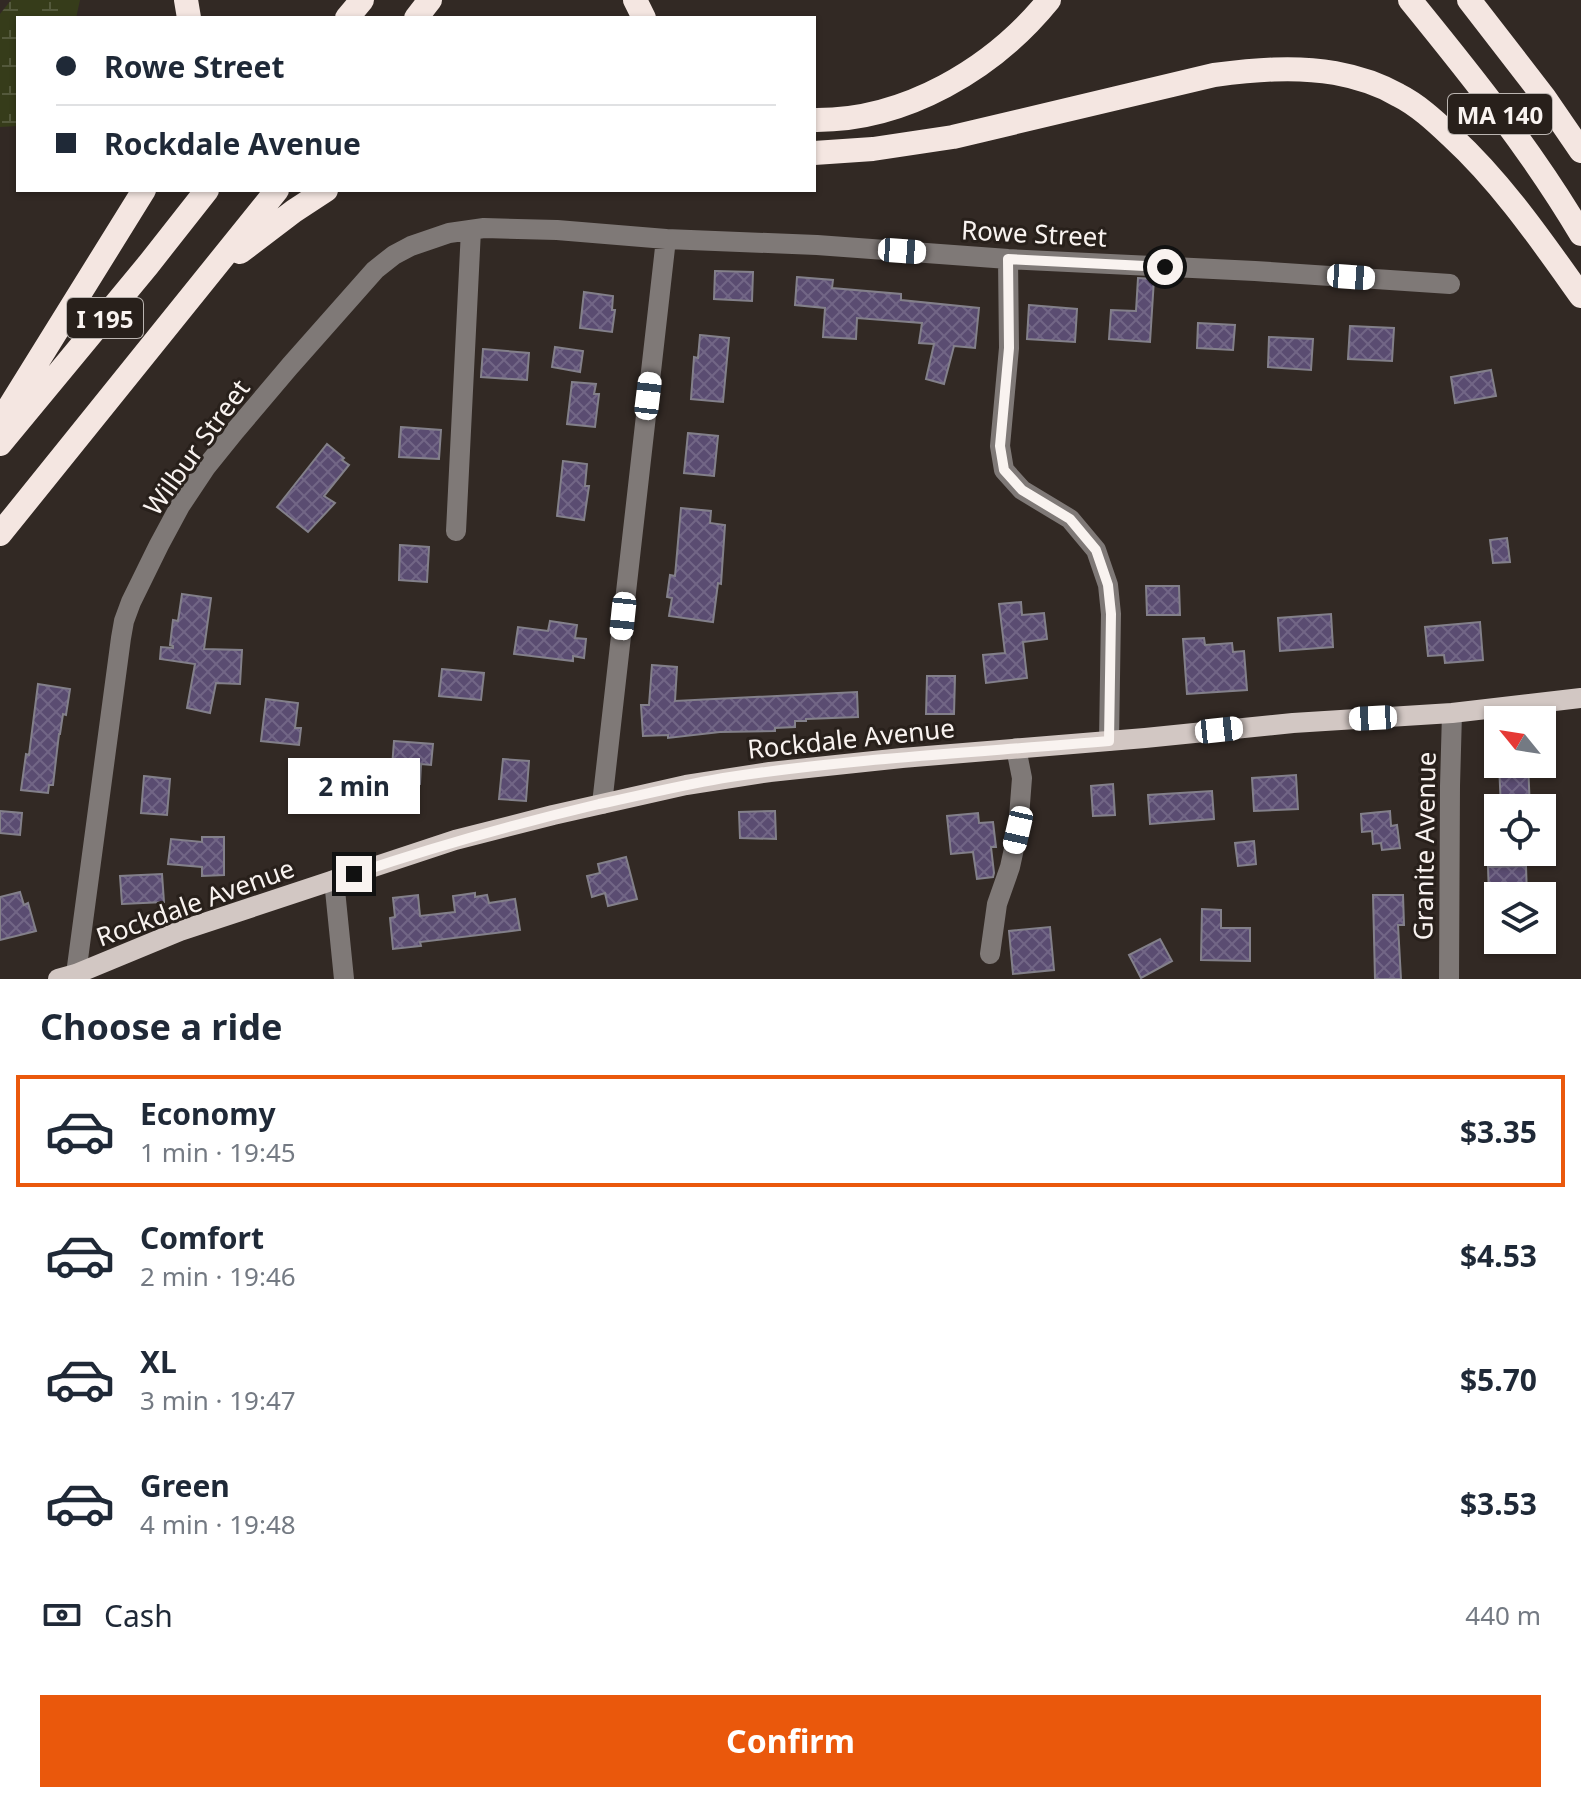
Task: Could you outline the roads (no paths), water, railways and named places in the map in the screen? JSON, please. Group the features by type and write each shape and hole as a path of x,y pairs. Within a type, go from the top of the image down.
{"highway":[{"path":"349,16 362,0"},
{"path":"418,16 430,0"},
{"path":"816,120 864,115 932,92 968,73 1001,50 1049,0"},
{"name":"MA 140","path":"1410,0 1488,98 1581,234"},
{"name":"MA 140","path":"1469,0 1544,97 1581,151"},
{"path":"816,153 873,149 953,137 1214,75 1280,69 1335,73 1369,82 1401,96 1446,131 1509,197 1581,296"},
{"path":"0,422 143,192"},
{"name":"I 195","path":"0,444 205,192"},
{"name":"I 195","path":"0,534 275,192"},
{"path":"204,281 263,233 323,192"}],"main road":[{"name":"Rockdale Avenue","path":"70,977 180,931 455,840 686,785 756,774 1016,748 1293,723 1452,713 1581,698"}],"street":[{"name":"Rowe Street","path":"471,230 557,230 666,239 817,245 1450,284"},
{"path":"456,531 471,230"},
{"name":"Wilbur Street","path":"70,977 124,621 159,545 189,493 235,431 375,270 411,246 449,233 471,230"},
{"path":"602,804 666,239"},
{"path":"1008,259 1009,348 1000,446 1004,470 1022,490 1070,519 1096,550 1108,585 1111,614 1109,741"},
{"name":"Granite Avenue","path":"1449,979 1452,713"},
{"path":"990,954 997,904 1010,867 1018,830 1022,778 1016,748"},
{"path":"334,880 344,979"}]}
